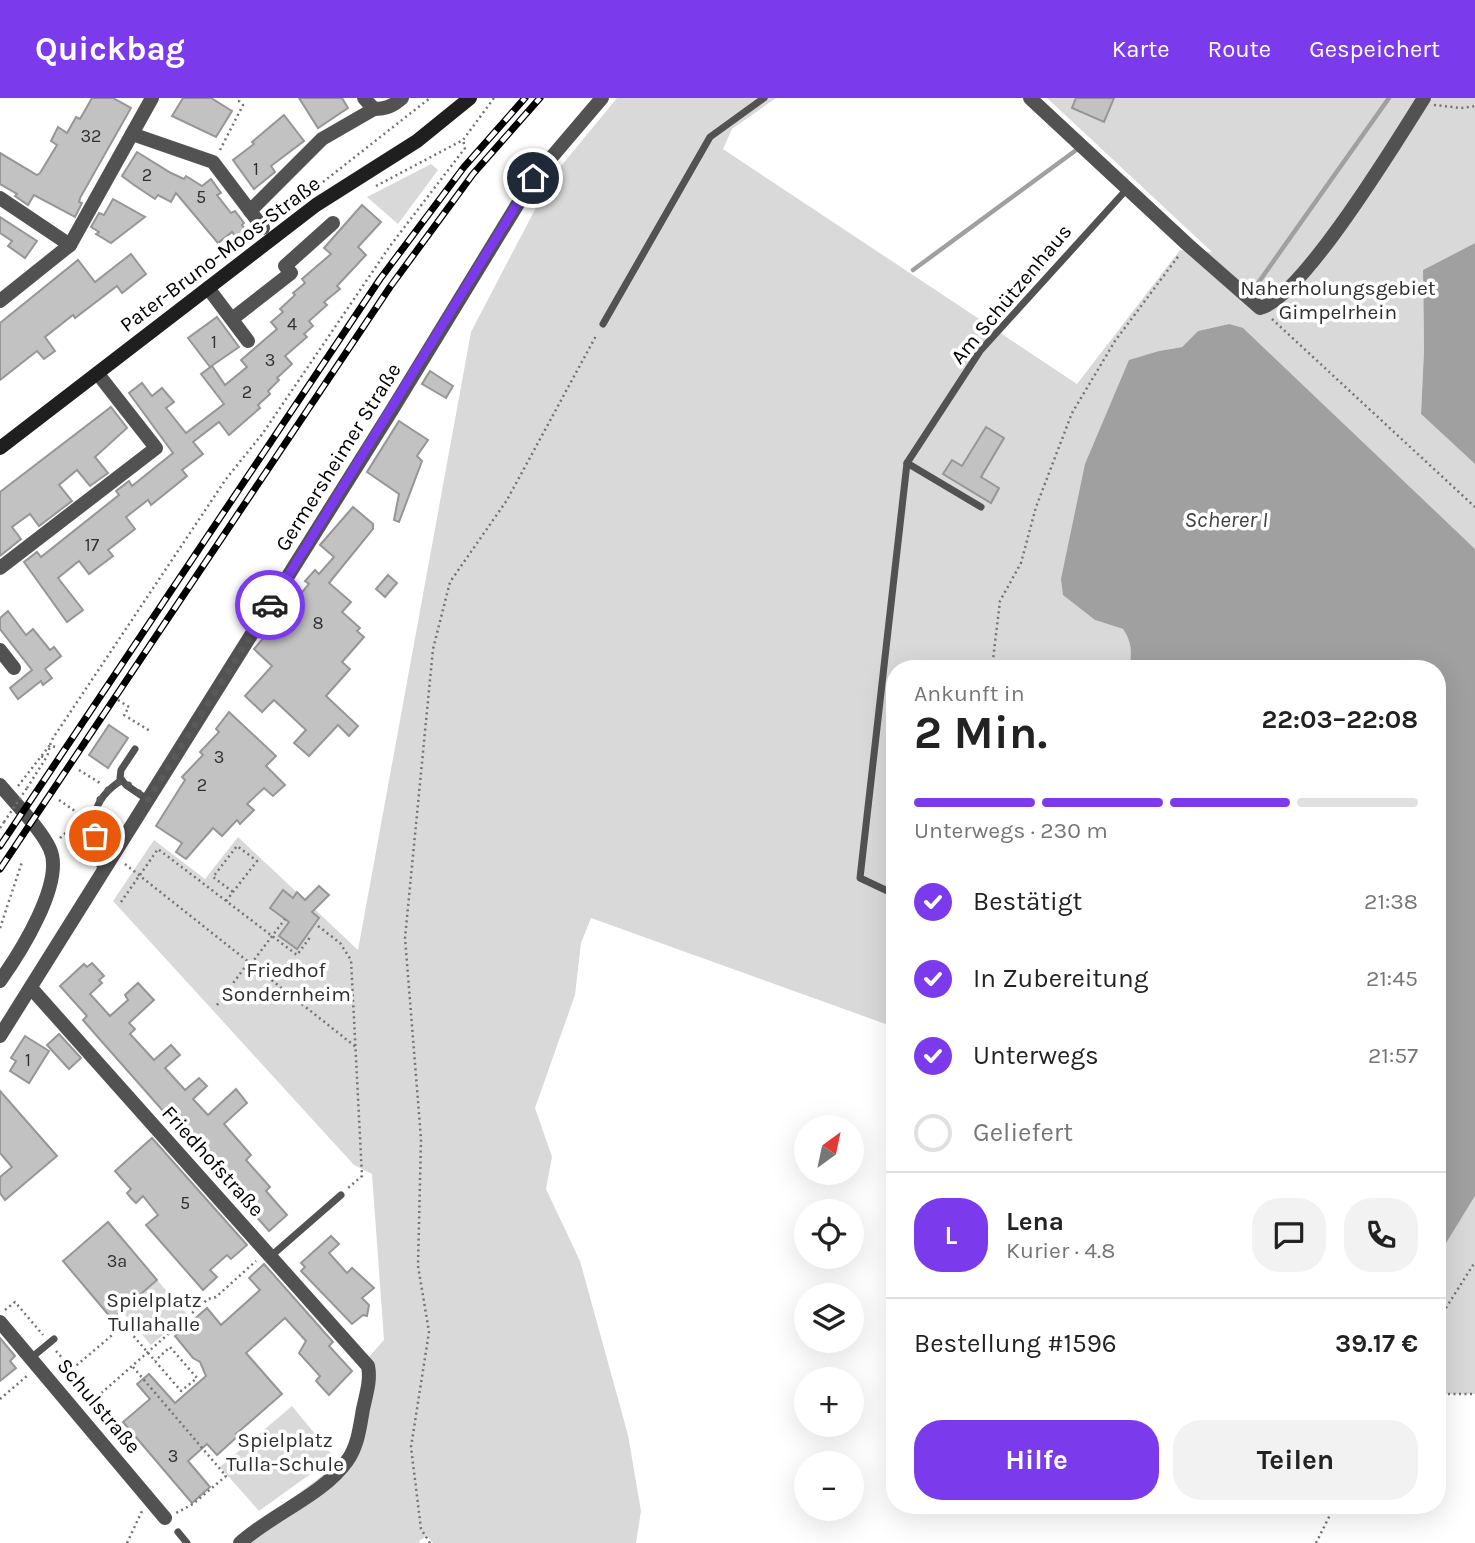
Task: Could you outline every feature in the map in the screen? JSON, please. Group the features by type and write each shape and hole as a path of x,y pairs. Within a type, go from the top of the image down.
{"main road":[{"name":"Pater-Bruno-Moos-Straße","path":"0,448 316,205 417,141 470,98"}],"street":[{"path":"0,301 70,245 152,98"},
{"path":"250,211 322,139 369,103 388,108 402,98"},
{"name":"Germersheimer Straße","path":"0,1037 392,410 533,178 602,98"},
{"path":"1030,98 1260,308 1277,300 1313,261 1360,198 1422,100"},
{"path":"132,134 213,162 263,228"},
{"path":"0,198 70,245"},
{"path":"232,319 290,273 285,266 333,223"},
{"path":"208,288 248,341"},
{"path":"0,568 156,448 98,374"},
{"path":"0,650 14,668"},
{"path":"0,785 48,846 54,870 50,892 0,981"},
{"name":"Friedhofstraße","path":"30,988 365,1360 369,1378 357,1440 348,1460 329,1480 257,1528 240,1543"},
{"name":"Schulstraße","path":"0,1322 165,1518"}],"lane":[{"path":"603,324 710,137 764,98"},
{"name":"Am Schützenhaus","path":"907,463 980,351 1127,189"},
{"path":"886,890 860,878 907,463 981,508"},
{"path":"135,749 121,770 122,780 148,800"},
{"path":"102,876 92,817 108,789 122,780"},
{"path":"268,1254 341,1195"},
{"path":"34,1362 51,1340"},
{"path":"178,1532 187,1543"}],"path":[{"path":"213,162 243,105 240,99 233,98"},
{"path":"1422,100 1461,108 1475,106"},
{"path":"0,828 47,758 129,624 222,485 263,433 390,246 463,151 463,140"},
{"path":"993,660 1000,601 1021,563 1037,507 1072,413 1115,341 1187,244"},
{"path":"1260,308 1475,507"},
{"path":"430,1543 421,1529 411,1447 429,1332 418,1266 421,1139 405,938 433,649 450,582 507,500 603,324"},
{"path":"222,485 227,489"},
{"path":"180,548 185,552"},
{"path":"129,624 134,628"},
{"path":"118,700 129,707 124,715 150,731"},
{"path":"17,789 40,756 52,746"},
{"path":"40,756 47,758"},
{"path":"79,770 108,789"},
{"path":"59,800 87,819"},
{"path":"58,840 79,821"},
{"path":"226,901 233,892 257,860 237,846 213,877 233,892"},
{"path":"121,902 158,849 297,955 311,936"},
{"path":"114,855 356,1047"},
{"path":"0,928 22,862"},
{"path":"217,1005 285,919"},
{"path":"318,926 340,943 350,956 362,1176 341,1195"},
{"path":"78,1414 208,1299 216,1297 268,1254"},
{"path":"1446,1308 1475,1262"},
{"path":"0,1314 15,1302 51,1340 72,1369"},
{"path":"53,1385 124,1325 148,1353 181,1391 197,1378 170,1348 155,1361"},
{"path":"0,1399 34,1362"},
{"path":"132,1367 226,1476 194,1504 165,1518"},
{"path":"1446,1394 1475,1394"},
{"path":"127,1543 149,1499"},
{"path":"1316,1543 1330,1514"}],"green space":[{"path":"617,98 776,98 732,129 723,149 1077,384 1180,250 1212,252 1047,98 1475,98 1475,243 1423,270 1424,350 1421,414 1475,464 1475,549 1229,324 1198,331 1182,347 1159,351 1095,620 1123,629 1128,639 1130,660 886,660 886,1024 591,918 581,943 575,995 535,1108 552,1157 546,1189 580,1261 628,1435 641,1511 636,1543 433,1543 427,1536 419,1541 420,1543 237,1543 254,1527 347,1457 369,1357 384,1340 372,1174 354,1165 113,901 154,840 205,879 238,837 358,950 471,332 552,177"},
{"path":"431,164 438,170 398,224 367,197"},
{"path":"1475,1196 1475,1394 1446,1394 1446,1243"},
{"name":"Spielplatz Tullahalle","path":"157,1280 187,1314 151,1345 122,1311"},
{"name":"Spielplatz Tulla-Schule","path":"292,1406 334,1457 259,1511 220,1467"}],"water":[{"path":"1475,243 1475,464 1421,414 1424,350 1423,270"},
{"name":"Scherer I","path":"1229,324 1243,328 1475,549 1475,1196 1446,1243 1446,660 1130,660 1128,639 1123,629 1095,620 1063,595 1061,579 1085,464 1129,360 1182,347 1198,331"}],"building":[{"path":"92,98 113,98 131,108 80,198 79,202 82,203 75,217 34,195 28,205 15,196 17,194 0,184 0,153 37,175 57,145 51,141 58,127 67,133 76,117 80,119"},
{"path":"183,98 211,98 232,111 216,137 172,116"},
{"path":"299,98 342,98 348,108 318,128"},
{"path":"1076,98 1114,98 1104,122 1072,108"},
{"path":"284,115 304,141 271,166 275,172 254,189 233,160"},
{"path":"137,152 171,173 184,179 186,176 202,186 211,179 221,193 217,195 231,213 235,211 246,230 236,237 232,232 218,243 176,193 171,202 158,195 155,199 134,185 122,176"},
{"path":"113,199 145,217 111,243 96,234 99,232 91,227 99,213 104,215"},
{"path":"362,205 381,222 358,247 366,255 337,286 340,289 324,302 327,305 309,321 313,326 304,334 307,337 285,356 292,364 277,378 279,380 268,391 270,394 258,405 260,408 229,435 219,422 193,442 203,454 182,470 187,476 151,505 148,500 126,517 135,529 108,550 113,556 89,574 79,561 58,578 83,610 67,622 24,562 37,552 41,557 119,495 116,491 129,481 132,486 173,453 129,393 142,383 152,396 162,388 174,402 166,408 186,433 224,404 201,374 212,366 225,385 247,367 241,360 277,329 271,322 283,312 280,309 295,295 293,293 305,283 302,279 331,254 324,248"},
{"path":"0,217 37,241 25,258 8,246 12,241 0,233"},
{"path":"131,254 146,274 122,293 117,286 75,318 73,315 45,337 55,351 44,359 37,351 0,380 0,323 78,260 95,282"},
{"path":"217,317 239,347 210,367 188,338"},
{"path":"430,371 453,386 446,398 422,384"},
{"path":"111,407 127,428 95,457 108,473 90,486 77,470 59,485 72,501 39,526 30,514 12,527 21,539 0,556 0,492"},
{"path":"399,421 428,440 417,456 422,461 399,522 394,520 399,494 367,472"},
{"path":"986,427 1004,438 981,477 999,488 991,503 943,474 952,460 962,466"},
{"path":"353,507 373,524 373,529 329,583 351,602 342,612 360,628 357,631 364,637 342,662 350,669 326,696 358,726 349,736 338,725 309,756 294,743 306,730 274,700 262,712 245,696 272,666 254,649 309,584 305,581 315,570 319,574 334,557 320,545"},
{"path":"388,575 397,583 385,597 376,589"},
{"path":"8,611 26,635 33,629 50,650 54,647 61,656 45,669 52,678 43,685 41,681 18,699 10,688 32,670 0,629 0,618"},
{"path":"229,712 276,756 266,766 285,785 273,796 264,788 247,804 254,810 240,824 237,820 222,836 213,828 186,859 176,852 182,843 156,826 185,780 182,777 203,755 200,752 219,732 216,729"},
{"path":"109,725 128,738 108,768 89,755"},
{"path":"319,886 329,895 312,912 319,918 297,949 279,936 289,922 270,908 283,890 293,898 297,892 305,900"},
{"path":"92,963 104,976 99,980 102,983 90,994 110,1016 128,1000 125,995 138,983 154,1000 129,1023 135,1029 130,1034 154,1060 171,1045 180,1055 165,1068 185,1090 199,1078 207,1086 193,1099 208,1115 236,1089 247,1103 224,1124 251,1155 246,1160 270,1187 266,1191 287,1215 269,1231 83,1020 87,1016 60,986 84,964 87,967"},
{"path":"59,1034 81,1058 69,1069 47,1045"},
{"path":"25,1036 49,1051 29,1083 10,1071 16,1061 11,1058"},
{"path":"0,1091 57,1156 5,1200 0,1193 0,1177 12,1167 0,1153"},
{"path":"152,1138 247,1245 231,1259 227,1255 210,1270 217,1277 203,1290 146,1225 158,1215 143,1196 136,1203 131,1198 127,1193 131,1189 115,1171"},
{"path":"108,1222 157,1280 112,1319 63,1261"},
{"path":"331,1236 339,1244 329,1253 347,1273 352,1268 374,1288 362,1298 369,1305 367,1316 363,1315 352,1324 301,1271 305,1267 301,1263"},
{"path":"264,1264 333,1342 329,1346 352,1371 329,1395 316,1381 320,1376 299,1353 306,1341 285,1318 246,1353 282,1394 236,1434 238,1436 217,1455 207,1444 188,1461 210,1487 192,1503 123,1422 150,1399 137,1384 149,1374 175,1403 206,1376 200,1362 193,1358 175,1336 207,1308 221,1325 260,1290 249,1278"},
{"path":"0,1338 15,1356 10,1361 16,1368 0,1381"}],"waterway":[{"path":"1249,291 1251,293 1389,98"},
{"path":"913,270 1079,148"}],"railway":[{"path":"0,846 380,279 464,167 525,98"},
{"path":"0,869 390,287 473,174 540,98"}],"way so far":[{"path":"95,836 92,817 108,789 122,780 148,800 270,605"}],"route":[{"path":"270,605 533,178"}],"park label":[{"name":"Naherholungsgebiet Gimpelrhein","path":"1338,300"},
{"name":"Friedhof Sondernheim","path":"286,982"}]}
